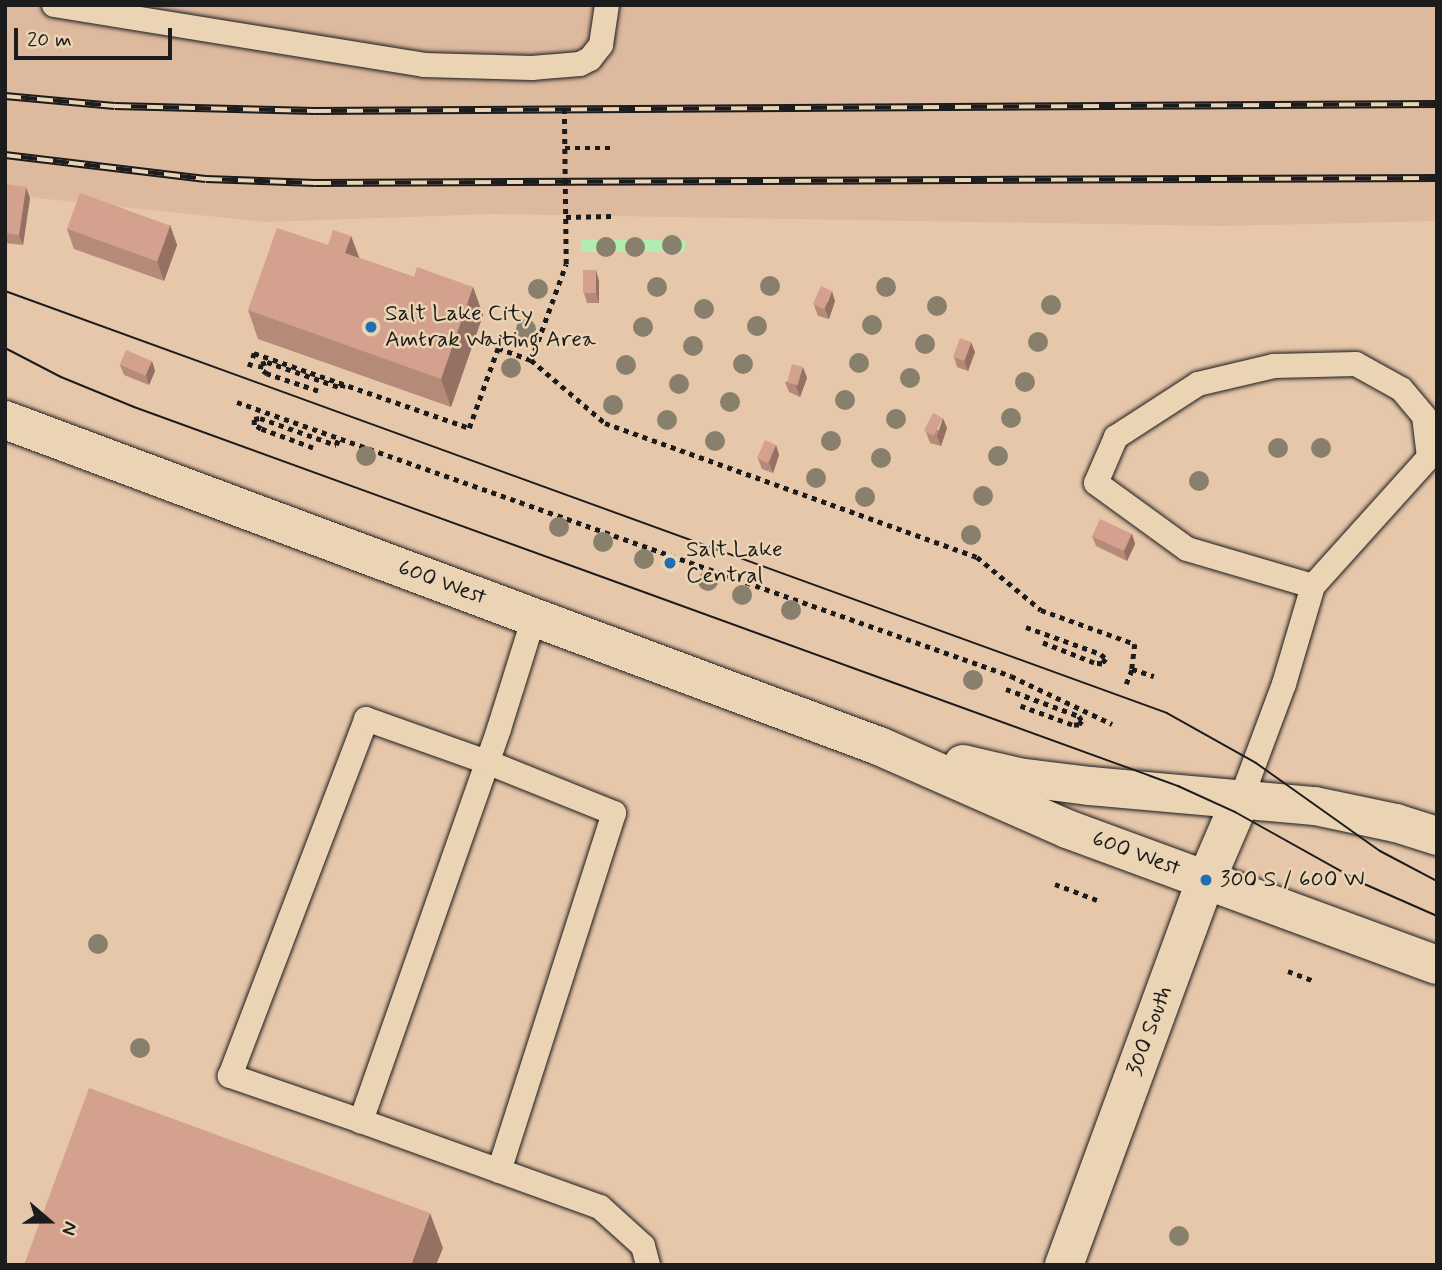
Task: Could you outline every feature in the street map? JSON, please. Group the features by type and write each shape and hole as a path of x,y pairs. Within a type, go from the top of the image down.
{"street":[{"name":"600 West","path":"5,420 879,746 1067,829 1437,965"},
{"name":"600 West","path":"879,746 1018,776 1180,796 1315,806 1396,823 1437,836"},
{"name":"300 South","path":"1064,1265 1206,880 1241,799"}],"lane":[{"path":"54,5 424,65 564,67 580,64 597,52 603,36 607,5"},
{"path":"1241,799 1284,684 1313,586 1429,457 1424,416 1401,389 1356,365 1274,366 1198,384 1116,437 1097,483 1187,549 1313,586"},
{"path":"362,1121 487,762 534,617"},
{"path":"499,1171 614,813 487,762 366,719 230,1076 600,1208 643,1246 648,1265"}],"path":[{"path":"531,360 566,264 564,67"},
{"path":"565,148 611,148"},
{"path":"566,217 611,216"},
{"path":"249,367 254,354 468,428 498,348 531,360 605,423 977,557 1041,610 1135,645 1132,669 1126,684"},
{"path":"318,391 267,374 260,369 261,364 267,362 342,388 343,384"},
{"path":"237,402 1011,676 1112,724"},
{"path":"313,448 261,429 254,425 254,419 260,418 336,445 339,437"},
{"path":"1026,627 1101,654 1106,659 1102,664 1094,663 1043,643"},
{"path":"1132,669 1154,676"},
{"path":"1006,690 1079,716 1082,721 1079,725 1072,724 1020,706"},
{"path":"1055,884 1097,900"},
{"path":"1288,971 1314,981"}],"shaded area":[{"path":"5,5 1437,5 1437,221 1222,226 492,214 266,222 37,198 5,191"}],"green space":[{"path":"581,240 685,240 685,252 581,252"}],"building":[{"path":"5,184 26,187 19,235 5,233"},
{"path":"80,193 170,226 157,262 67,229"},
{"name":"Salt Lake City Amtrak Waiting Area","path":"277,228 328,245 333,230 351,236 345,253 414,277 417,267 473,287 441,379 248,310"},
{"path":"583,270 596,270 596,293 583,293"},
{"path":"821,286 832,291 824,309 813,304"},
{"path":"960,338 971,342 964,361 953,357"},
{"path":"126,350 152,361 146,376 120,365"},
{"path":"792,364 803,367 798,385 787,382"},
{"path":"933,413 943,418 934,436 924,431"},
{"path":"765,440 776,445 768,463 757,458"},
{"path":"1100,519 1132,534 1124,551 1092,536"},
{"path":"89,1088 430,1213 411,1265 24,1265"}],"tram line":[{"path":"5,291 1167,713 1256,763 1380,851 1437,881"},
{"path":"5,348 61,377 134,407 1178,786 1235,812 1362,883 1437,916"}],"railway":[{"path":"5,96 115,106 315,111 1437,104"},
{"path":"5,155 206,179 315,183 1437,178"}],"place":[{"name":"Salt Lake City Amtrak Waiting Area","path":"371,327"},
{"name":"Salt Lake Central","path":"670,563"},
{"name":"300 S / 600 W","path":"1206,880"}]}
